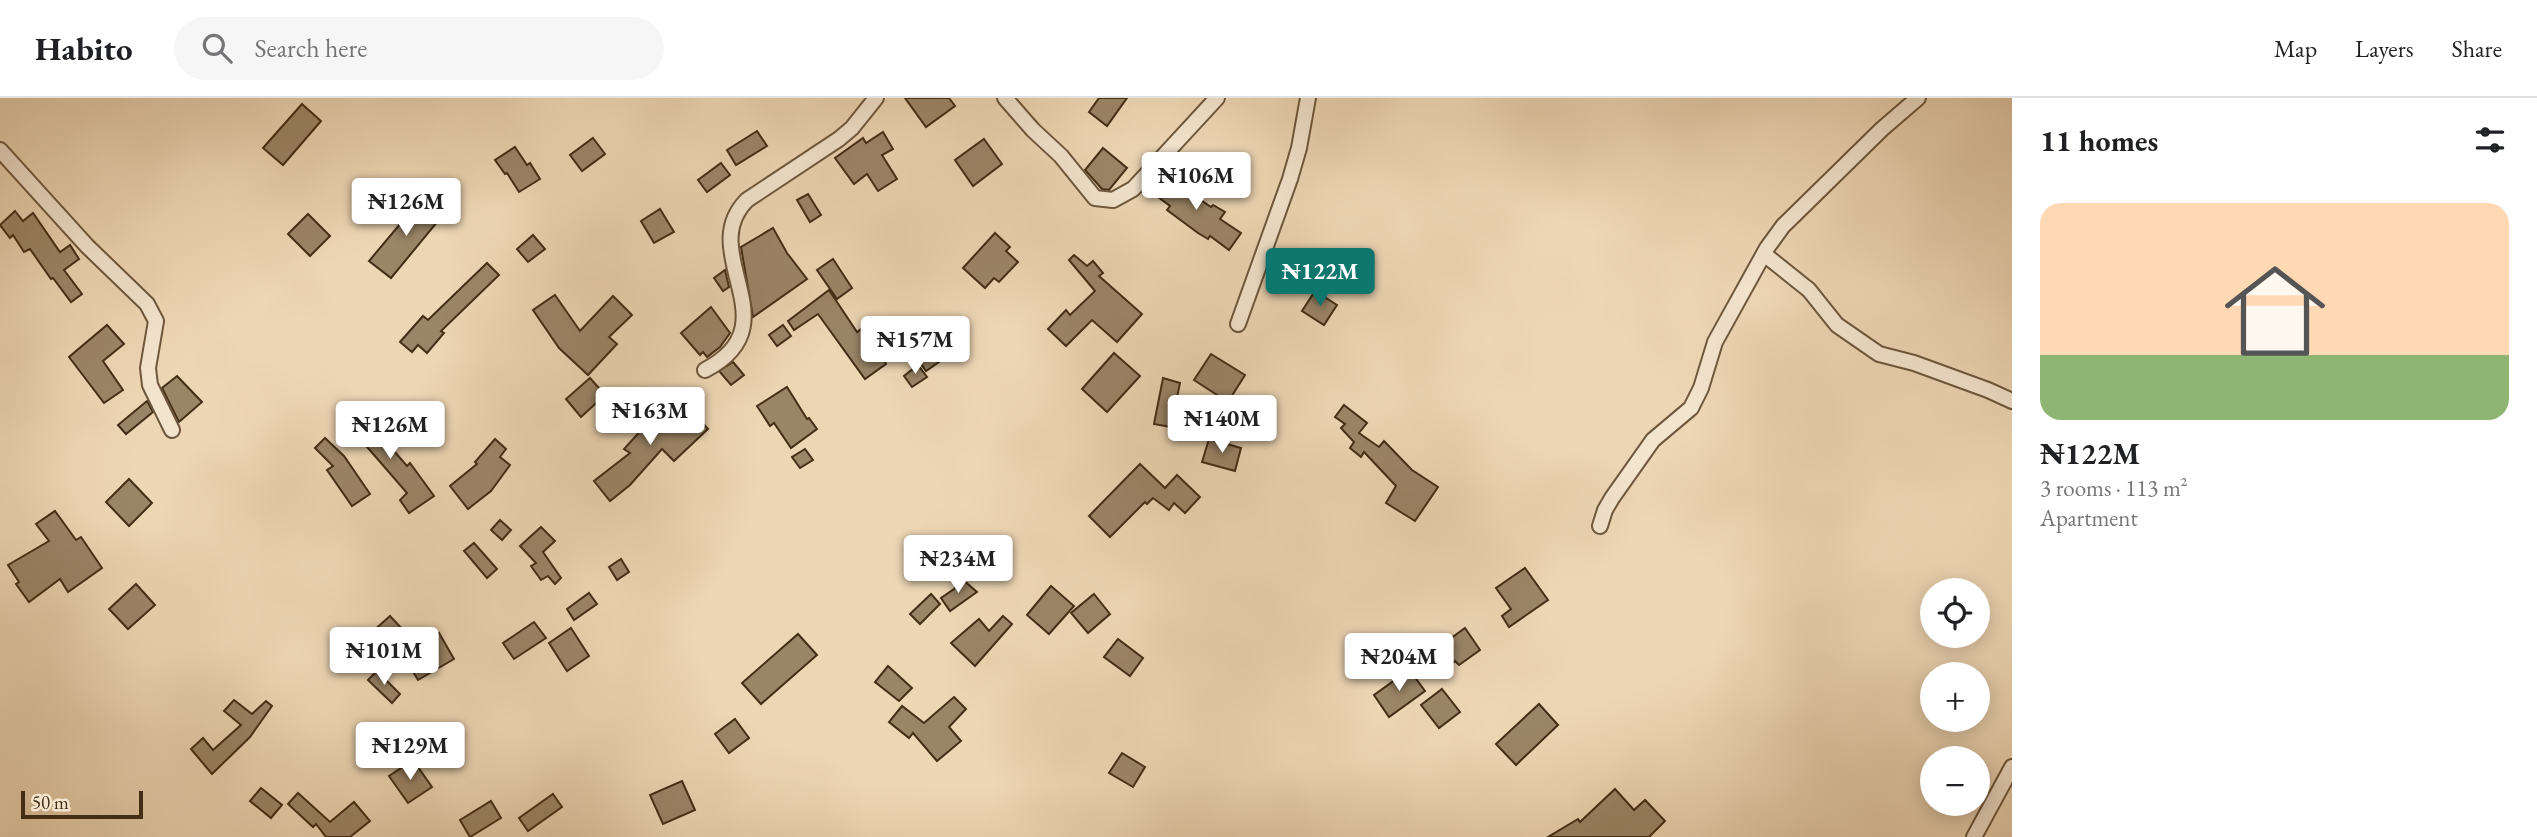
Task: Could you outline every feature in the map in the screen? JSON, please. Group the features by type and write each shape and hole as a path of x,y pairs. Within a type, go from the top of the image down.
{"street":[{"path":"705,370 723,361 735,350 740,339 745,306 731,248 739,208 839,139 852,128 876,98"},
{"path":"1005,98 1033,131 1061,156 1089,192 1095,198 1107,201 1124,196 1133,189 1217,98"},
{"path":"1238,324 1290,179 1308,98"},
{"path":"1600,526 1612,498 1653,440 1691,408 1715,342 1764,254 1783,226 1882,129 1918,98"},
{"path":"0,150 87,246 147,304 156,321 148,368 150,385 172,430"},
{"path":"1764,254 1809,290 1837,325 1880,354 1914,363 2012,401"},
{"path":"1974,837 2012,767"}],"building":[{"path":"905,98 949,98 955,106 926,127"},
{"path":"1099,98 1127,98 1107,126 1089,112"},
{"path":"302,104 321,121 283,165 263,148"},
{"path":"757,131 767,146 736,165 727,150"},
{"path":"883,132 893,149 882,155 897,179 878,191 867,174 854,184 835,158 863,138 866,143"},
{"path":"593,138 605,154 582,171 570,155"},
{"path":"984,139 1002,164 973,186 955,160"},
{"path":"515,147 540,179 519,192 495,160"},
{"path":"1103,148 1127,168 1109,190 1102,189 1085,170"},
{"path":"721,163 730,175 707,192 698,180"},
{"path":"1171,171 1183,180 1179,185 1211,207 1213,205 1225,212 1220,219 1241,233 1229,250 1210,236 1208,239 1198,233 1167,210 1170,206 1154,194"},
{"path":"808,194 821,215 810,222 797,200"},
{"path":"422,198 443,215 391,278 369,261"},
{"path":"660,209 674,232 654,243 641,221"},
{"path":"15,211 23,221 33,213 60,252 70,245 79,259 64,270 82,294 71,302 30,249 24,252 13,235 10,238 0,225"},
{"path":"308,214 330,236 310,256 288,234"},
{"path":"773,228 787,253 807,279 753,317 741,247"},
{"path":"995,233 1010,247 1006,251 1018,262 999,282 994,278 985,288 963,268"},
{"path":"533,235 545,249 528,262 517,249"},
{"path":"1074,255 1087,266 1093,261 1103,273 1099,276 1142,314 1117,342 1092,320 1066,346 1048,329 1066,310 1070,315 1095,291 1069,260"},
{"path":"833,259 852,288 837,299 817,270"},
{"path":"487,263 499,275 441,331 444,333 427,353 418,345 412,352 400,342 423,316 428,320"},
{"path":"725,270 729,287 723,291 714,278"},
{"path":"829,290 857,332 876,318 899,348 884,360 886,364 865,379 818,314 794,330 788,321"},
{"path":"1315,291 1337,305 1324,325 1302,311"},
{"path":"555,295 580,331 613,296 632,315 609,337 617,344 588,375 559,348 533,310"},
{"path":"711,307 730,333 720,347 707,357 703,352 700,355 681,333"},
{"path":"107,325 124,344 103,361 123,390 104,403 69,357"},
{"path":"783,325 791,336 777,346 769,335"},
{"path":"927,331 946,357 926,371 907,344"},
{"path":"1114,353 1140,376 1107,412 1082,389"},
{"path":"1211,354 1245,375 1228,402 1194,380"},
{"path":"733,362 744,375 731,385 719,371"},
{"path":"918,365 927,377 912,387 904,376"},
{"path":"177,376 202,402 179,422 162,388"},
{"path":"590,378 605,395 581,417 566,399"},
{"path":"1163,378 1180,383 1171,427 1154,424"},
{"path":"787,387 807,419 809,418 817,429 791,448 774,423 770,426 757,406"},
{"path":"658,397 684,429 697,417 708,429 674,461 662,449 630,485 610,501 594,481 630,453 624,449 645,426 636,415"},
{"path":"147,401 153,412 126,434 118,425"},
{"path":"1344,405 1367,423 1359,433 1379,447 1384,441 1412,470 1438,487 1415,521 1386,503 1396,486 1364,452 1361,457 1350,448 1354,442 1341,428 1345,424 1335,417"},
{"path":"355,406 407,466 410,463 434,496 409,513 400,500 407,493 342,418"},
{"path":"325,438 344,456 370,494 352,506 327,470 333,466 315,448"},
{"path":"495,439 506,449 500,457 510,465 491,491 468,509 450,486 477,464 475,462"},
{"path":"1209,439 1241,448 1235,471 1202,462"},
{"path":"805,449 813,460 800,468 792,457"},
{"path":"1140,464 1165,488 1177,475 1200,497 1185,513 1174,503 1169,510 1153,498 1147,504 1145,502 1110,537 1089,516"},
{"path":"129,479 152,503 129,526 106,502"},
{"path":"55,511 76,540 81,537 102,568 68,592 60,579 29,602 16,584 19,582 8,565 49,541 36,524"},
{"path":"500,520 511,530 502,540 491,530"},
{"path":"541,527 555,541 543,552 561,578 555,584 548,576 541,580 531,566 536,563 520,546"},
{"path":"474,543 497,569 487,578 464,551"},
{"path":"621,559 629,572 617,580 609,567"},
{"path":"1525,568 1548,600 1509,627 1502,616 1511,609 1496,588"},
{"path":"962,579 977,592 950,611 941,598"},
{"path":"136,584 155,605 128,629 109,609"},
{"path":"1051,586 1074,606 1049,634 1027,615"},
{"path":"589,593 597,604 574,620 567,609"},
{"path":"931,594 940,604 920,624 910,614"},
{"path":"1094,594 1110,614 1088,633 1071,613"},
{"path":"390,616 418,646 439,633 454,659 418,680 398,647 380,663 361,642"},
{"path":"1003,616 1012,624 975,666 951,643 979,619 989,631"},
{"path":"534,622 546,638 514,659 503,643"},
{"path":"571,628 589,656 567,671 549,643"},
{"path":"1465,628 1480,650 1459,665 1455,661 1445,671 1432,658 1443,644"},
{"path":"798,634 817,655 761,704 742,683"},
{"path":"1118,639 1143,658 1130,676 1104,657"},
{"path":"888,666 912,688 899,701 875,682"},
{"path":"377,671 400,694 392,703 368,680"},
{"path":"1406,672 1411,672 1425,691 1389,717 1374,695"},
{"path":"1442,689 1460,712 1439,728 1421,705"},
{"path":"954,697 966,709 949,727 961,741 937,761 913,733 909,738 889,722 902,706 924,723"},
{"path":"234,700 252,714 266,701 272,706 250,737 212,774 191,749 203,738 213,750 241,725 224,711"},
{"path":"1539,704 1558,725 1516,765 1496,744"},
{"path":"735,719 749,738 729,753 715,734"},
{"path":"1122,753 1145,767 1133,787 1109,773"},
{"path":"413,760 432,787 408,803 389,776"},
{"path":"682,781 695,810 663,824 650,795"},
{"path":"261,788 282,805 271,818 250,801"},
{"path":"1615,789 1634,810 1645,800 1665,821 1649,837 1548,837 1578,819 1580,822"},
{"path":"298,793 330,822 354,802 370,821 350,837 326,837 316,824 313,827 288,804"},
{"path":"553,794 562,807 528,831 519,818"},
{"path":"491,801 501,818 470,837 460,820"}]}
